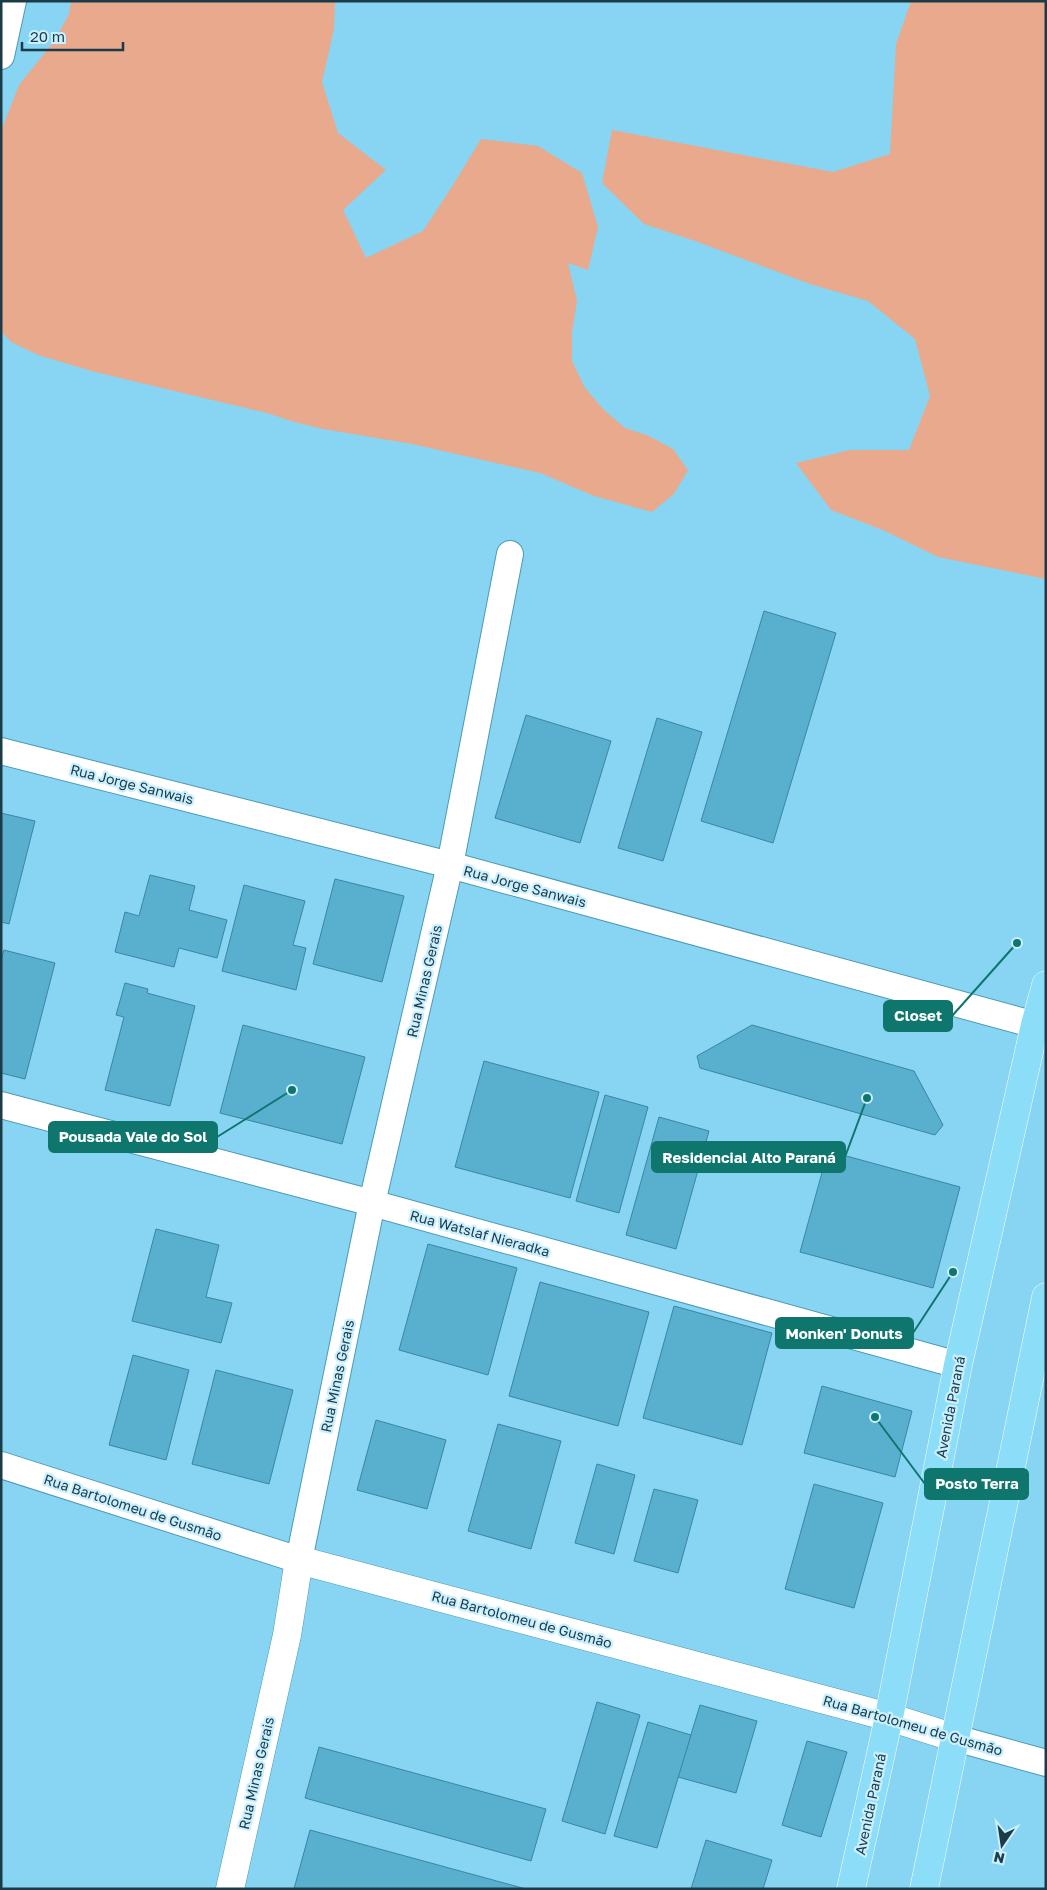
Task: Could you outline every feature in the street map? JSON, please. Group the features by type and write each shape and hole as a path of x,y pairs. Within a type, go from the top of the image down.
{"main road":[{"name":"Avenida Paraná","path":"852,1889 889,1717 958,1365 1040,1027 1046,985"},
{"path":"924,1889 955,1738 1037,1384 1046,1297"},
{"name":"Rua Bartolomeu de Gusmão","path":"299,1560 889,1717 955,1738"},
{"name":"Rua Minas Gerais","path":"230,1889 287,1635 299,1560"}],"street":[{"path":"1,56 13,1"},
{"name":"Rua Minas Gerais","path":"299,1560 372,1203 450,865 510,554"},
{"name":"Rua Jorge Sanwais","path":"1,751 450,865 1040,1027"},
{"name":"Rua Watslaf Nieradka","path":"1,1105 372,1203 958,1365"},
{"name":"Rua Bartolomeu de Gusmão","path":"1,1465 299,1560"},
{"name":"Rua Bartolomeu de Gusmão","path":"955,1738 1046,1763"}],"shaded area":[{"path":"71,1 335,1 334,29 322,82 338,133 386,170 343,210 366,258 423,231 481,139 538,146 582,173 598,227 588,270 568,263 577,301 572,332 572,361 585,388 604,410 625,428 649,436 673,449 688,470 674,494 652,512 594,496 540,473 412,444 323,429 294,422 267,413 95,372 38,355 11,342 1,331 1,131 19,85 55,40 69,14"},
{"path":"911,1 1046,1 1046,579 938,557 885,531 831,510 796,463 850,450 909,450 930,396 915,339 868,301 810,284 644,224 602,183 612,130 833,172 890,154 896,44"}],"building":[{"path":"764,611 836,633 773,843 701,821"},
{"path":"526,715 611,741 580,843 495,818"},
{"path":"657,718 702,732 663,861 618,848"},
{"path":"1,813 35,821 9,924 1,922"},
{"path":"150,875 195,886 189,910 227,920 217,958 179,948 174,967 115,952 125,912 139,916"},
{"path":"335,879 404,896 382,982 313,964"},
{"path":"244,885 305,901 293,945 306,948 296,990 222,971"},
{"path":"4,950 55,963 25,1079 1,1073 1,960"},
{"path":"125,983 148,989 147,993 195,1006 170,1106 105,1090 124,1017 116,1015"},
{"path":"243,1025 365,1057 342,1144 220,1113"},
{"path":"752,1025 914,1071 943,1125 935,1135 700,1068 697,1056"},
{"path":"484,1061 599,1092 570,1198 455,1167"},
{"path":"605,1095 648,1107 619,1213 576,1201"},
{"path":"659,1117 709,1131 676,1249 626,1235"},
{"path":"828,1151 960,1187 933,1288 800,1252"},
{"path":"156,1229 219,1245 206,1297 232,1303 221,1343 132,1321"},
{"path":"428,1244 517,1268 488,1375 399,1350"},
{"path":"540,1282 649,1312 618,1426 509,1396"},
{"path":"674,1306 772,1333 742,1445 643,1418"},
{"path":"133,1355 189,1370 166,1460 109,1445"},
{"path":"216,1370 293,1390 269,1484 192,1464"},
{"path":"822,1386 912,1411 895,1477 804,1453"},
{"path":"376,1420 446,1440 427,1509 357,1490"},
{"path":"498,1424 561,1441 531,1549 468,1531"},
{"path":"597,1464 635,1475 614,1554 575,1543"},
{"path":"814,1484 883,1503 854,1608 785,1589"},
{"path":"654,1489 698,1500 678,1573 634,1561"},
{"path":"597,1702 640,1715 605,1834 562,1821"},
{"path":"700,1705 757,1721 736,1793 678,1777"},
{"path":"648,1722 691,1735 657,1848 614,1836"},
{"path":"807,1741 847,1752 821,1837 782,1825"},
{"path":"319,1747 546,1809 531,1861 305,1798"},
{"path":"310,1830 526,1889 294,1889"},
{"path":"706,1840 772,1860 763,1889 691,1889"}],"place":[{"name":"Closet","path":"1017,943"},
{"name":"Pousada Vale do Sol","path":"292,1090"},
{"name":"Residencial Alto Paraná","path":"867,1098"},
{"name":"Monken' Donuts","path":"953,1272"},
{"name":"Posto Terra","path":"875,1417"}]}
